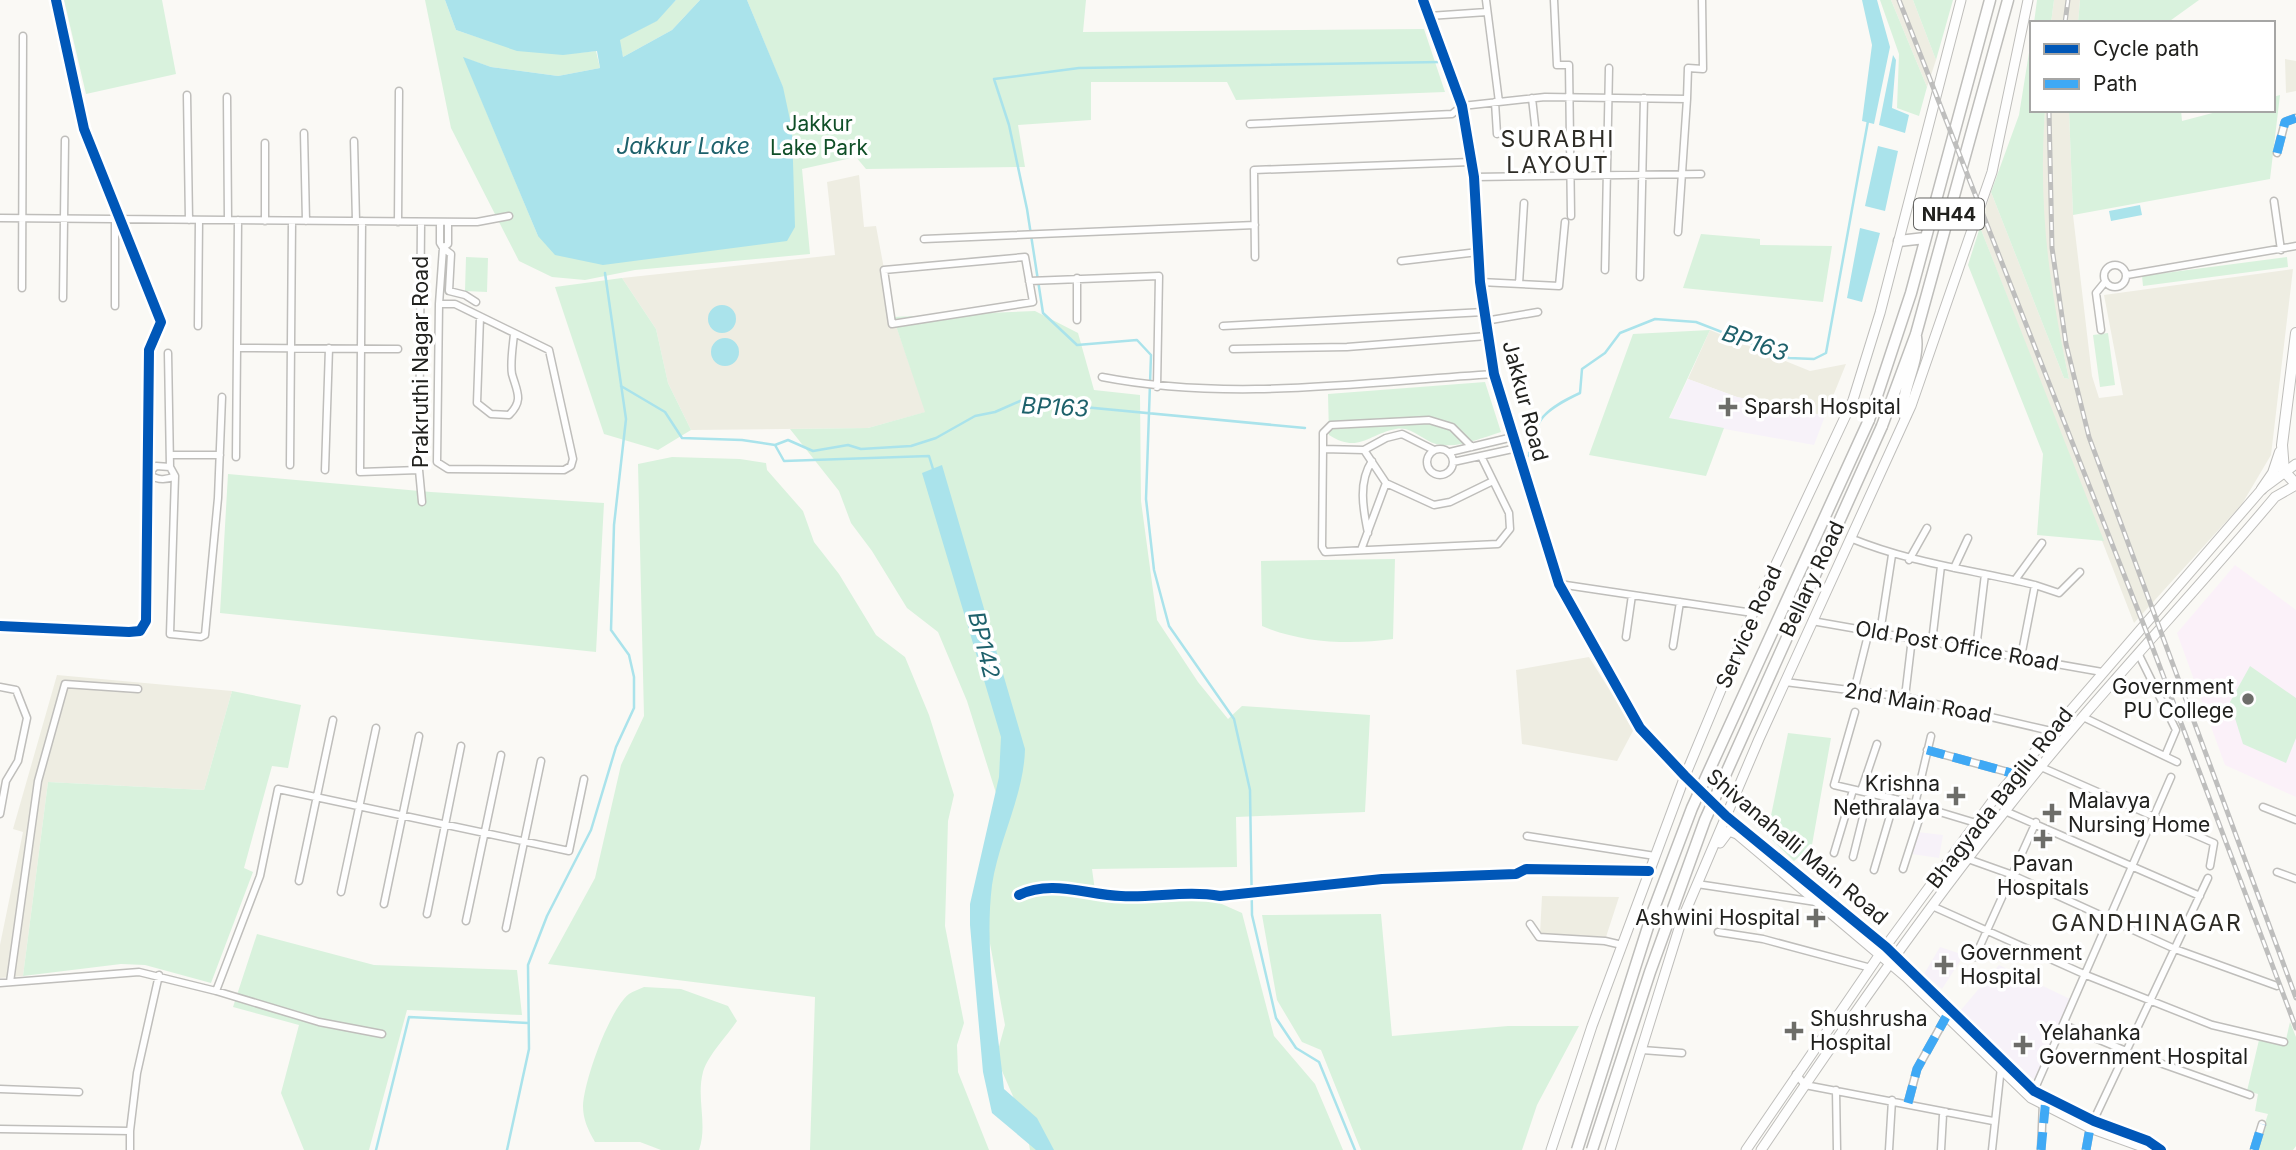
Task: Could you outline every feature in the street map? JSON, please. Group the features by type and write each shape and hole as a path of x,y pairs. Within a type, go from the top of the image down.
{"highway":[{"name":"Bellary Road","path":"1577,1150 1653,911 1688,819 1786,597 1869,420 1899,330 1990,0"},
{"name":"Bellary Road","path":"1592,1150 1650,972 1705,820 1882,426 1916,334 2008,0"},
{"path":"1899,241 1925,238"},
{"path":"1905,416 1902,403 1918,352 1916,334"}],"main road":[{"name":"Jakkur Road","path":"1423,0 1462,106 1474,177 1480,282 1493,374 1559,584 1640,728 1685,776"},
{"name":"Service Road","path":"1551,1150 1622,945 1685,776 1753,613 1853,400 1899,241 1961,0"},
{"path":"1610,1150 1681,922 1905,416 1972,236 1992,172 2028,0"},
{"path":"2262,489 2273,473 2282,445 2296,333"},
{"path":"2282,445 2284,471 2296,484"},
{"name":"Bhagyada Bagilu Road","path":"1746,1150 1883,951 2015,774 2262,489 2296,464"},
{"name":"Bhagyada Bagilu Road","path":"1761,1150 1892,960 2005,811 2138,653 2275,497 2296,484"},
{"name":"Shivanahalli Main Road","path":"1685,776 1726,816 1883,951"},
{"path":"1697,884 1707,874 1725,833 1733,832 1883,951 2033,1094 2092,1125 2153,1150 2160,1150"},
{"path":"1892,960 1946,1017 2002,1065"},
{"path":"2092,1125 2148,1141 2160,1150"}],"street":[{"path":"0,626 140,631 146,621 149,350 160,322 85,129 56,0"},
{"path":"1486,0 1497,102 1497,134"},
{"path":"1553,0 1556,65 1569,65 1573,174 1571,216"},
{"path":"1678,232 1688,68 1703,69 1702,0"},
{"path":"1429,16 1487,12"},
{"path":"22,288 23,36"},
{"path":"1605,270 1609,68"},
{"path":"398,222 399,91"},
{"path":"187,96 189,220"},
{"path":"227,97 228,220"},
{"path":"1532,98 1536,134"},
{"path":"1250,124 1452,114 1462,106 1532,98 1687,99"},
{"path":"1640,277 1644,98"},
{"path":"2277,153 2285,122 2296,118"},
{"path":"304,133 306,221"},
{"path":"63,298 65,140"},
{"path":"354,141 359,221 360,472 419,470"},
{"path":"265,143 265,220"},
{"path":"1255,257 1254,170 1471,162"},
{"path":"1474,177 1607,173 1701,174"},
{"path":"2274,201 2281,250"},
{"path":"1518,284 1524,204"},
{"path":"0,218 449,222 496,221 509,216"},
{"path":"115,306 119,219"},
{"path":"198,326 199,220"},
{"path":"236,457 238,220"},
{"path":"290,465 292,221"},
{"name":"Prakruthi Nagar Road","path":"421,222 419,470 422,502"},
{"path":"440,222 440,243 450,254 449,291 466,295 476,302"},
{"path":"439,304 455,304 514,334 545,346 553,358 573,459 571,466 564,471 448,469 440,466 435,457 439,304 443,248 448,244 449,222"},
{"path":"1480,282 1559,286 1565,222"},
{"path":"924,239 1255,225"},
{"path":"2127,275 2120,266 2109,266 2103,275 2105,282 2111,287 2119,287 2127,275 2296,246"},
{"path":"2281,250 2296,251"},
{"path":"1401,261 1478,253"},
{"path":"1025,257 1030,281 1032,302 892,324 884,270 1025,257"},
{"path":"1030,281 1159,276 1157,387"},
{"path":"1077,278 1077,320"},
{"path":"2101,330 2096,293 2105,282"},
{"path":"1223,326 1538,312"},
{"path":"480,317 477,403 491,414 509,415 519,406 520,393 512,372 514,334"},
{"path":"1233,349 1357,346 1488,336"},
{"path":"237,348 398,349"},
{"path":"325,470 328,348"},
{"path":"168,353 170,467 175,476 170,634 201,637 205,635 220,455 222,397"},
{"path":"1102,377 1157,387 1219,390 1493,374"},
{"path":"1472,447 1452,428 1429,419 1331,425 1323,433 1322,547 1327,552 1497,544 1507,536 1510,521 1480,456"},
{"path":"1323,449 1364,450 1386,438 1402,434 1434,450 1450,452 1513,437"},
{"path":"1434,450 1427,464 1433,473 1445,474 1453,463 1517,448"},
{"path":"1364,450 1386,483 1434,505 1450,502 1493,481"},
{"path":"1450,452 1453,463"},
{"path":"170,455 220,455"},
{"path":"1368,533 1363,493 1364,477 1371,461"},
{"path":"148,474 156,466 170,467"},
{"path":"148,474 156,479 168,480 175,476"},
{"path":"1361,550 1386,483"},
{"path":"1909,560 1927,528"},
{"path":"1850,538 1909,560 2015,580 2059,593 2080,572"},
{"path":"1954,568 1968,538"},
{"path":"2015,580 2042,542"},
{"path":"1880,633 1892,555"},
{"path":"1932,642 1941,566"},
{"path":"1976,649 1985,575"},
{"path":"1559,584 1753,613"},
{"path":"2021,657 2035,585"},
{"path":"1626,638 1632,595"},
{"path":"1673,646 1679,602"},
{"name":"Old Post Office Road","path":"1812,621 2102,672"},
{"path":"1854,691 1869,631"},
{"path":"1905,697 1912,638"},
{"path":"2138,653 2176,730 2165,756"},
{"name":"2nd Main Road","path":"1785,682 1905,697 2051,731"},
{"path":"10,982 38,781 65,684 138,689"},
{"path":"0,687 16,690 27,718 18,761 2,787 0,814"},
{"path":"1855,712 1833,785 1915,804 1976,823"},
{"path":"2083,717 2177,762"},
{"path":"299,881 333,720"},
{"path":"341,892 376,728"},
{"path":"384,904 419,736"},
{"path":"1915,804 1931,736"},
{"path":"1834,853 1877,744"},
{"path":"427,914 461,746"},
{"path":"1927,750 2015,774"},
{"path":"466,921 501,755"},
{"path":"506,928 541,761"},
{"path":"2041,767 2214,843 2210,866"},
{"path":"2033,1094 2171,777"},
{"path":"216,991 260,877 278,789 569,851 584,779"},
{"path":"1853,857 1869,793"},
{"path":"1874,870 1895,799"},
{"path":"1903,869 1923,807"},
{"path":"2263,807 2296,820"},
{"path":"2005,811 2036,822 2200,896"},
{"path":"1975,957 1989,930 2010,874 2036,822"},
{"path":"1527,836 1655,856"},
{"path":"1968,859 2010,874 2175,949 2277,986"},
{"path":"1019,895 1036,886 1119,897 1203,893 1220,896 1382,879 1516,874 1526,869 1649,871"},
{"path":"2277,872 2296,879"},
{"path":"2086,1150 2092,1125 2208,878"},
{"path":"1697,884 1819,902"},
{"path":"1931,906 2086,975 2212,1025 2284,1042"},
{"path":"1530,924 1539,937 1605,941 1622,945"},
{"path":"1718,932 1763,939 1871,968"},
{"path":"0,983 138,972 159,975 319,1022 383,1034"},
{"path":"130,1150 137,1073 159,975"},
{"path":"1908,1103 1917,1069 1946,1017"},
{"path":"2064,1025 2126,1051 2250,1095"},
{"path":"1642,1050 1682,1053"},
{"path":"1992,1150 1993,1121 2002,1065"},
{"path":"1796,1074 1805,1084 1993,1121"},
{"path":"0,1089 79,1092"},
{"path":"1836,1090 1837,1150"},
{"path":"1889,1150 1892,1100"},
{"path":"2041,1150 2044,1101"},
{"path":"1941,1150 1943,1115 1946,1112"},
{"path":"2254,1150 2262,1125"},
{"path":"0,1129 130,1132"}],"shaded area":[{"path":"1891,0 1913,0 1936,60 1927,87"},
{"path":"2054,0 2080,0 2078,21 2051,21"},
{"path":"2285,59 2296,61 2296,91 2286,93"},
{"path":"2045,112 2069,112 2073,215 2092,376 2099,398 2123,395 2104,295 2293,269 2271,455 2242,504 2134,623 1980,227 1991,192 2064,378 2069,379 2050,291 2040,174"},
{"path":"859,175 864,227 876,226 893,317 926,412 868,428 691,430 668,383 656,329 622,278 835,255 827,182"},
{"path":"1710,330 1810,371 1846,364 1825,416 1737,397 1688,379"},
{"name":"Sparsh Hospital","path":"1688,379 1737,397 1825,416 1814,445 1669,419"},
{"name":"Government PU College","path":"2235,565 2296,610 2296,797 2225,765 2177,633"},
{"path":"1589,657 1634,729 1617,761 1522,744 1516,670"},
{"path":"57,675 232,691 204,790 48,782 23,976 0,978 0,945 23,832 13,829"},
{"path":"1917,832 1943,835 1939,858 1912,854"},
{"path":"1542,896 1619,897 1606,937 1540,934"},
{"name":"Government Hospital","path":"1940,947 1964,955 1942,989 1924,974"},
{"name":"Yelahanka Government Hospital","path":"1999,965 2070,999 2034,1080 1960,1011"}],"green space":[{"path":"64,0 162,0 176,74 86,94"},
{"name":"Jakkur Lake Park","path":"425,0 445,0 456,30 492,41 541,52 596,51 600,68 558,76 491,67 464,58 538,236 783,88 747,0 1086,0 1083,32 1424,29 1445,92 1236,100 1227,82 1091,82 1091,120 1018,125 1025,167 866,169 856,157 802,169 810,254 635,270 585,280 552,277 519,261 451,128"},
{"path":"676,0 700,0 672,30 623,57 619,40 656,21"},
{"path":"1880,0 1891,0 1927,87 1919,116 1897,108 1899,54"},
{"path":"1913,0 1953,0 1936,60"},
{"path":"2037,0 2054,0 2051,21 2034,21"},
{"path":"2080,0 2199,0 2170,21 2078,21"},
{"path":"2030,46 2030,112 2045,112 2044,213 2051,278 2069,379 2064,378 1991,192 2019,115"},
{"path":"2280,95 2270,179 2073,215 2069,112 2181,112 2182,121 2216,112 2275,112 2275,96"},
{"path":"1980,227 2104,541 2037,535 2043,454 1968,265"},
{"path":"1701,234 1760,239 1760,245 1832,246 1823,302 1683,288"},
{"path":"466,257 488,258 487,292 465,291"},
{"path":"2287,257 2288,267 2143,286 2142,276"},
{"path":"622,278 656,329 668,383 691,430 658,450 604,434 555,287"},
{"path":"1035,311 1078,333 1094,390 1140,395 1141,501 1157,620 1198,682 1228,719 1242,706 1370,715 1365,812 1236,817 1237,867 1092,869 1096,898 1215,901 1242,913 1274,1036 1315,1084 1343,1150 1030,1150 1026,1126 999,1064 998,1050 1005,1025 986,922 996,793 967,701 938,632 907,608 872,551 851,523 839,491 790,429 868,428 925,412 893,317"},
{"path":"1710,330 1669,418 1724,428 1706,476 1589,455 1633,334"},
{"path":"2108,333 2115,385 2100,387 2093,335"},
{"path":"1485,382 1501,432 1453,445 1436,444 1402,429 1386,431 1356,443 1348,443 1329,435 1328,394"},
{"path":"672,457 740,459 766,463 767,470 803,511 814,542 839,574 876,635 905,657 929,715 954,795 948,821 945,926 964,1023 957,1045 958,1072 989,1150 810,1150 815,997 548,964 595,878 621,765 644,716 638,464"},
{"path":"228,474 431,492 604,503 596,652 220,613"},
{"path":"1395,559 1393,639 1326,641 1293,636 1262,626 1261,561"},
{"path":"2250,666 2296,698 2296,738 2286,763 2243,744 2230,702"},
{"path":"232,691 301,705 288,768 272,766 244,868 253,872 211,983 145,965 121,964 23,976 48,782 204,790"},
{"path":"1788,733 1831,738 1812,845 1794,861 1767,835"},
{"path":"1381,914 1392,1036 1508,1026 1579,1026 1537,1105 1522,1150 1361,1150 1321,1050 1302,1042 1277,1000 1262,915"},
{"path":"257,934 374,965 517,970 522,1015 407,1010 369,1150 304,1150 281,1093 299,1025 233,1007"},
{"path":"644,987 681,989 728,1006 737,1021 713,1052 703,1072 699,1150 661,1150 640,1142 595,1142 586,1124 584,1095 606,1030 621,1002 629,994"},
{"path":"2290,1022 2296,1037 2296,1146 2293,1150 2256,1150 2268,1114 2255,1111 2258,1094 2247,1091 2259,1040 2285,1044"}],"water":[{"name":"Jakkur Lake","path":"445,0 676,0 657,21 620,40 623,57 672,30 700,0 747,0 783,87 792,129 795,227 787,241 603,265 555,255 538,236 463,57 491,67 558,76 600,68 597,51 563,55 517,51 456,30"},
{"path":"1862,0 1877,0 1890,47 1874,124 1862,121 1872,45"},
{"path":"1893,55 1896,60 1892,108 1909,115 1905,133 1879,125"},
{"path":"1878,146 1898,151 1885,211 1865,206"},
{"path":"2140,205 2142,215 2111,221 2109,211"},
{"path":"1860,228 1880,233 1862,302 1847,298"},
{"path":"722,305 732,309 736,319 732,329 722,333 712,329 708,319 712,309"},
{"path":"725,338 735,342 739,352 735,362 725,366 715,362 711,352 715,342"},
{"name":"BP142","path":"942,465 1025,749 1016,800 995,868 990,910 992,987 1004,1089 1037,1118 1054,1150 1036,1150 992,1113 983,1072 970,904 999,777 1001,737 922,473"}],"waterway":[{"path":"1355,1150 1319,1062 1296,1048 1276,1018 1252,915 1250,790 1234,719 1169,626 1154,570 1146,499 1151,355 1137,340 1077,345 1043,313 1027,209 1009,125 994,79 1079,68 1441,62"},
{"name":"BP163","path":"1529,456 1534,432 1544,416 1558,404 1580,393 1582,369 1605,353 1620,333 1655,319 1696,322 1789,358 1814,359 1826,353 1868,121"},
{"path":"507,1150 529,1049 528,965 547,916 591,830 616,747 634,708 634,677 629,655 611,630 614,525 626,419 605,273"},
{"name":"BP163","path":"621,386 665,412 682,438 742,440 775,445 784,461 929,456 933,469"},
{"name":"BP163","path":"775,445 788,440 813,451 848,445 861,449 911,446 936,438 975,416 995,412 1020,401 1305,428"},
{"path":"376,1150 409,1017 528,1023"}],"railway":[{"path":"1899,0 2152,646 2296,1028"},
{"path":"2065,21 2068,0"},
{"path":"2049,112 2052,248 2066,344 2089,437 2296,998"}],"marked path":[{"path":"2277,153 2285,122 2296,118"},
{"path":"1927,750 2015,774"},
{"path":"1908,1103 1917,1069 1946,1017"},
{"path":"2041,1150 2046,1098"},
{"path":"2254,1150 2262,1124"},
{"path":"2086,1150 2090,1128"}],"cycle path":[{"path":"0,626 129,632 140,631 146,621 149,350 161,322 84,129 56,0"},
{"path":"1423,0 1462,106 1474,177 1480,282 1494,374 1559,584 1640,728 1726,816 1886,947 2034,1091 2094,1121 2148,1141 2161,1150"},
{"path":"1019,895 1031,890 1056,888 1121,896 1220,896 1382,879 1516,874 1526,869 1649,871"}],"place":[{"name":"Sparsh Hospital","path":"1728,407"},
{"name":"Government PU College","path":"2248,699"},
{"name":"Krishna Nethralaya","path":"1956,796"},
{"name":"Malavya Nursing Home","path":"2052,813"},
{"name":"Pavan Hospitals","path":"2043,839"},
{"name":"Ashwini Hospital","path":"1816,918"},
{"name":"Government Hospital","path":"1944,965"},
{"name":"Shushrusha Hospital","path":"1794,1031"},
{"name":"Yelahanka Government Hospital","path":"2023,1045"}],"district":[{"name":"SURABHI LAYOUT","path":"1558,152"},
{"name":"GANDHINAGAR","path":"2147,923"}]}
